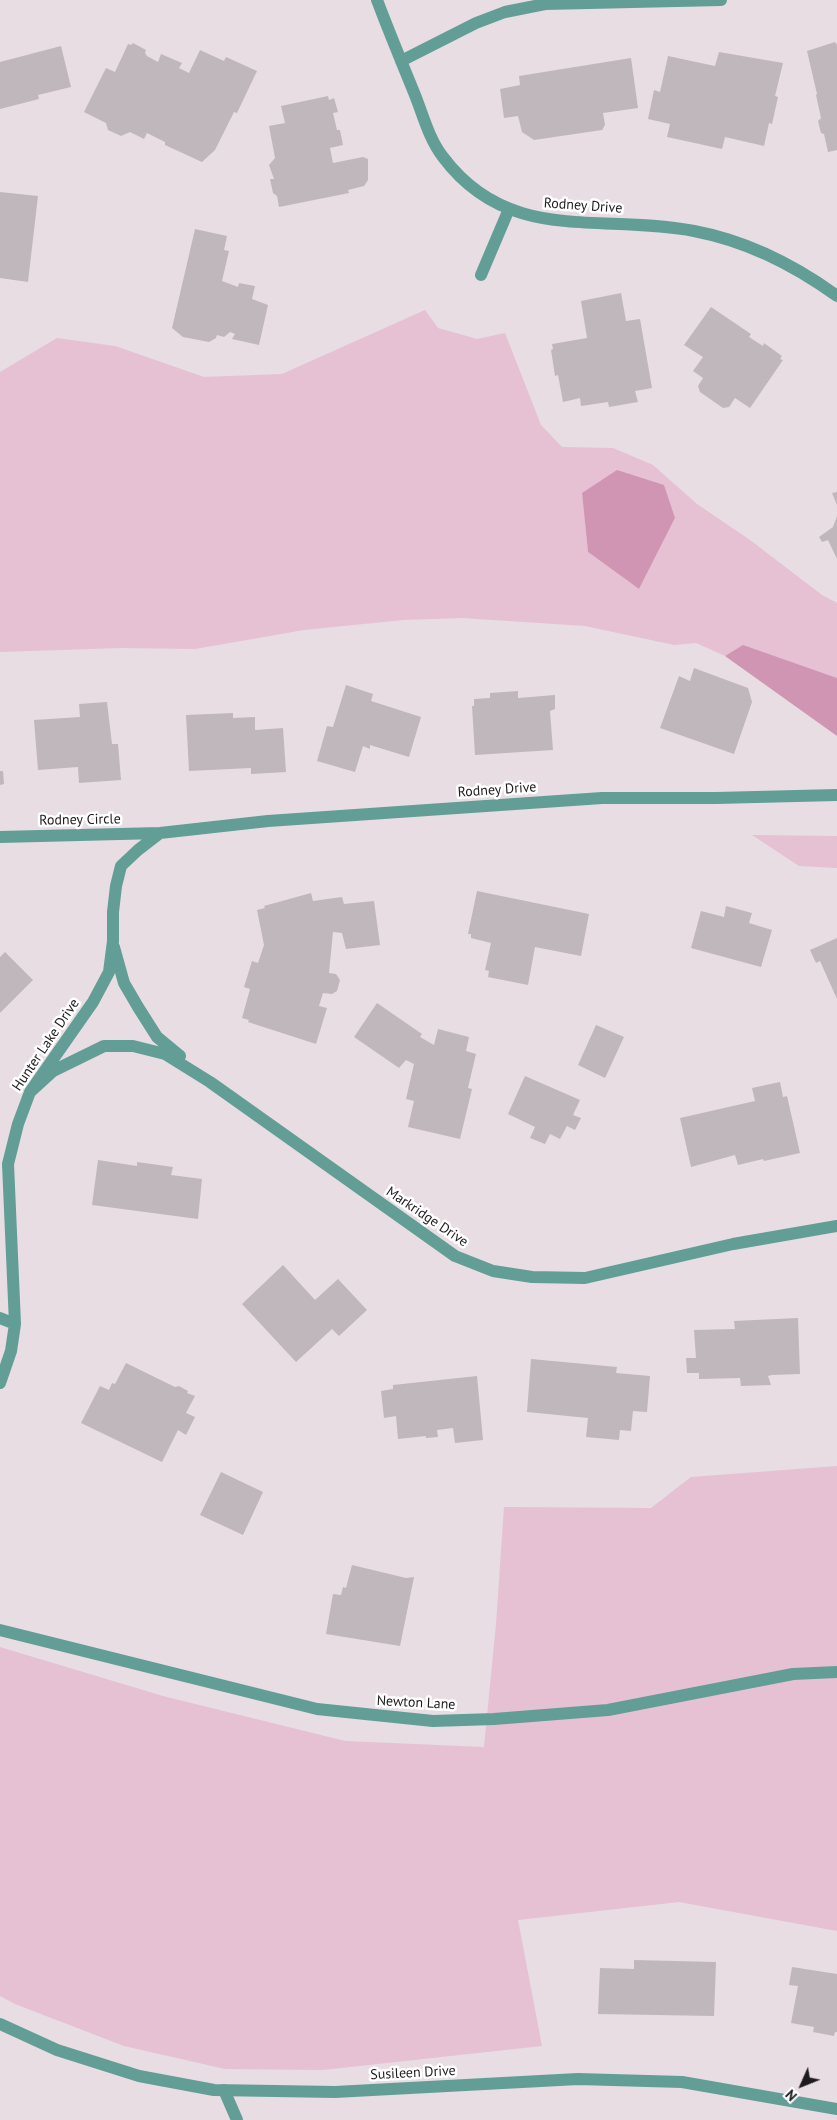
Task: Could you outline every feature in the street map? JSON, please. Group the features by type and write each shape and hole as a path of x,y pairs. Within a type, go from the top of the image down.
{"street":[{"name":"Rodney Drive","path":"377,0 429,132 441,155 476,192 509,209 526,215 555,221 649,225 693,231 736,241 774,256 807,274 837,296"},
{"path":"401,61 476,23 505,12 545,4 721,0"},
{"path":"481,275 509,209"},
{"name":"Rodney Drive","path":"160,833 268,821 602,798 837,795"},
{"name":"Rodney Circle","path":"0,837 160,833"},
{"name":"Hunter Lake Drive","path":"0,1383 11,1351 14,1324 8,1164 18,1124 30,1092 93,1002 109,972 113,942 113,912 121,866 160,833"},
{"name":"Markridge Drive","path":"113,942 124,982 158,1037 210,1082"},
{"name":"Markridge Drive","path":"30,1092 53,1071 104,1046 133,1046 165,1054 210,1082 455,1256 493,1271 532,1276 585,1278 733,1244 837,1226"},
{"path":"0,1318 14,1324"},
{"name":"Newton Lane","path":"0,1630 317,1709 433,1721 494,1720 608,1710 793,1674 837,1672"},
{"name":"Susileen Drive","path":"0,2024 57,2050 139,2076 214,2090 335,2092 578,2079 682,2082 837,2109"},
{"path":"224,2090 237,2120"}],"shaded area":[{"path":"425,310 438,328 477,339 505,333 541,425 562,447 613,448 653,465 697,504 750,540 822,595 837,603 837,678 743,646 725,656 696,643 674,645 585,626 462,618 403,620 304,630 195,649 121,648 0,652 0,372 57,338 115,346 204,377 282,374","holes":["582,493 675,518 639,589 588,552"]},
{"path":"617,470 664,485 675,518 639,589 588,552 582,493"},
{"path":"743,645 837,678 837,736 725,656"},
{"path":"752,835 837,836 837,868 799,866"},
{"path":"837,1466 837,1931 679,1902 518,1920 542,2046 323,2070 225,2069 124,2046 15,2004 0,1996 0,1647 163,1696 345,1741 484,1747 496,1624 504,1507 651,1508 691,1477"}],"building":[{"path":"835,42 837,45 837,150 828,152 824,134 821,133 818,121 821,118 807,51"},
{"path":"133,43 146,50 147,56 158,62 161,54 182,63 179,68 189,73 200,50 224,61 226,57 257,71 237,113 234,112 215,150 202,162 165,145 165,142 147,133 144,139 130,132 121,136 108,130 106,123 84,112 106,68 115,72 128,44 131,45"},
{"path":"61,46 71,87 38,95 39,99 0,109 0,62"},
{"path":"719,52 783,63 775,96 778,97 772,124 769,123 764,146 725,137 722,149 667,137 670,124 648,119 654,90 660,92 668,56 715,66"},
{"path":"631,58 638,108 603,113 605,125 602,130 534,140 522,132 518,116 504,118 500,89 520,85 519,76"},
{"path":"328,96 329,100 334,98 338,112 333,113 337,130 340,130 343,145 330,148 333,163 363,157 368,159 368,180 364,186 348,190 349,193 279,207 270,179 274,179 269,165 275,158 269,126 285,123 281,106"},
{"path":"0,192 38,196 28,282 0,278"},
{"path":"195,229 227,236 224,250 229,251 222,281 238,287 239,283 255,286 252,299 268,305 259,345 232,339 235,334 230,332 224,337 217,335 216,338 209,342 183,337 172,328"},
{"path":"621,293 626,321 640,319 652,388 635,391 638,402 609,407 608,402 581,406 580,398 563,402 558,375 555,376 551,350 553,349 552,344 587,338 581,301"},
{"path":"711,307 751,334 749,337 763,346 764,343 782,356 780,359 783,360 750,408 735,398 729,407 723,408 700,392 698,386 703,378 693,371 703,357 684,345"},
{"path":"837,492 837,505 832,493"},
{"path":"837,516 837,559 828,540 822,542 819,537 833,527"},
{"path":"694,668 748,688 752,702 734,754 660,728 679,676 690,681"},
{"path":"346,685 373,694 371,701 421,717 409,757 370,745 370,749 363,746 355,772 317,761 327,726 333,727"},
{"path":"518,691 518,698 555,695 555,709 550,711 553,750 475,755 472,706 474,706 474,699 490,698 490,693"},
{"path":"107,702 112,744 118,744 121,780 79,783 78,767 38,770 34,720 80,717 79,704"},
{"path":"233,713 233,718 255,717 255,730 283,728 286,772 251,774 251,768 189,771 186,715"},
{"path":"0,771 3,771 4,784 0,785"},
{"path":"477,891 589,914 581,956 535,947 528,985 488,977 489,971 485,970 491,943 471,938 471,934 468,934"},
{"path":"311,893 313,901 342,897 344,904 374,901 380,945 346,949 342,933 333,932 329,973 336,974 340,980 337,991 332,994 323,993 319,1006 327,1008 316,1044 248,1022 249,1020 242,1018 250,989 244,987 252,961 258,963 264,945 257,910 265,908 264,906"},
{"path":"726,906 752,913 749,923 772,930 761,967 691,948 701,911 724,917"},
{"path":"837,938 837,999 820,961 816,963 810,950"},
{"path":"5,952 33,980 0,1013 0,957"},
{"path":"377,1003 422,1034 420,1037 434,1045 438,1029 469,1037 466,1051 476,1054 468,1088 472,1089 460,1139 408,1127 414,1101 406,1099 414,1064 406,1060 399,1068 354,1037"},
{"path":"596,1025 624,1037 605,1078 578,1065"},
{"path":"525,1076 580,1100 573,1115 581,1118 575,1130 567,1126 560,1139 550,1134 545,1144 530,1138 535,1127 508,1114"},
{"path":"780,1082 783,1097 787,1096 800,1153 738,1165 735,1155 691,1167 680,1118 755,1101 752,1088"},
{"path":"98,1160 137,1166 137,1162 173,1167 171,1175 202,1179 198,1219 92,1205"},
{"path":"283,1265 315,1300 338,1279 367,1310 339,1336 332,1329 296,1362 242,1304"},
{"path":"798,1318 800,1374 768,1376 771,1385 741,1386 740,1378 699,1379 699,1373 687,1373 686,1358 696,1358 694,1330 735,1329 734,1321"},
{"path":"531,1359 617,1367 616,1373 650,1376 647,1412 633,1411 631,1431 620,1430 619,1440 586,1437 588,1418 527,1412"},
{"path":"126,1363 175,1387 179,1386 188,1391 187,1393 195,1396 186,1413 195,1417 186,1435 178,1430 162,1462 81,1423 100,1386 109,1390 112,1383 115,1384"},
{"path":"477,1376 483,1440 455,1443 453,1428 437,1430 438,1437 426,1438 426,1436 398,1439 396,1416 384,1418 381,1391 393,1389 393,1385"},
{"path":"221,1472 263,1492 243,1535 200,1515"},
{"path":"352,1565 406,1578 414,1577 400,1646 326,1634 333,1594 341,1595 343,1587 346,1588"},
{"path":"634,1960 716,1962 714,2016 598,2014 600,1968 634,1969"},
{"path":"792,1967 837,1974 837,2032 835,2032 834,2036 813,2032 814,2027 791,2023 798,1986 789,1985"}]}
